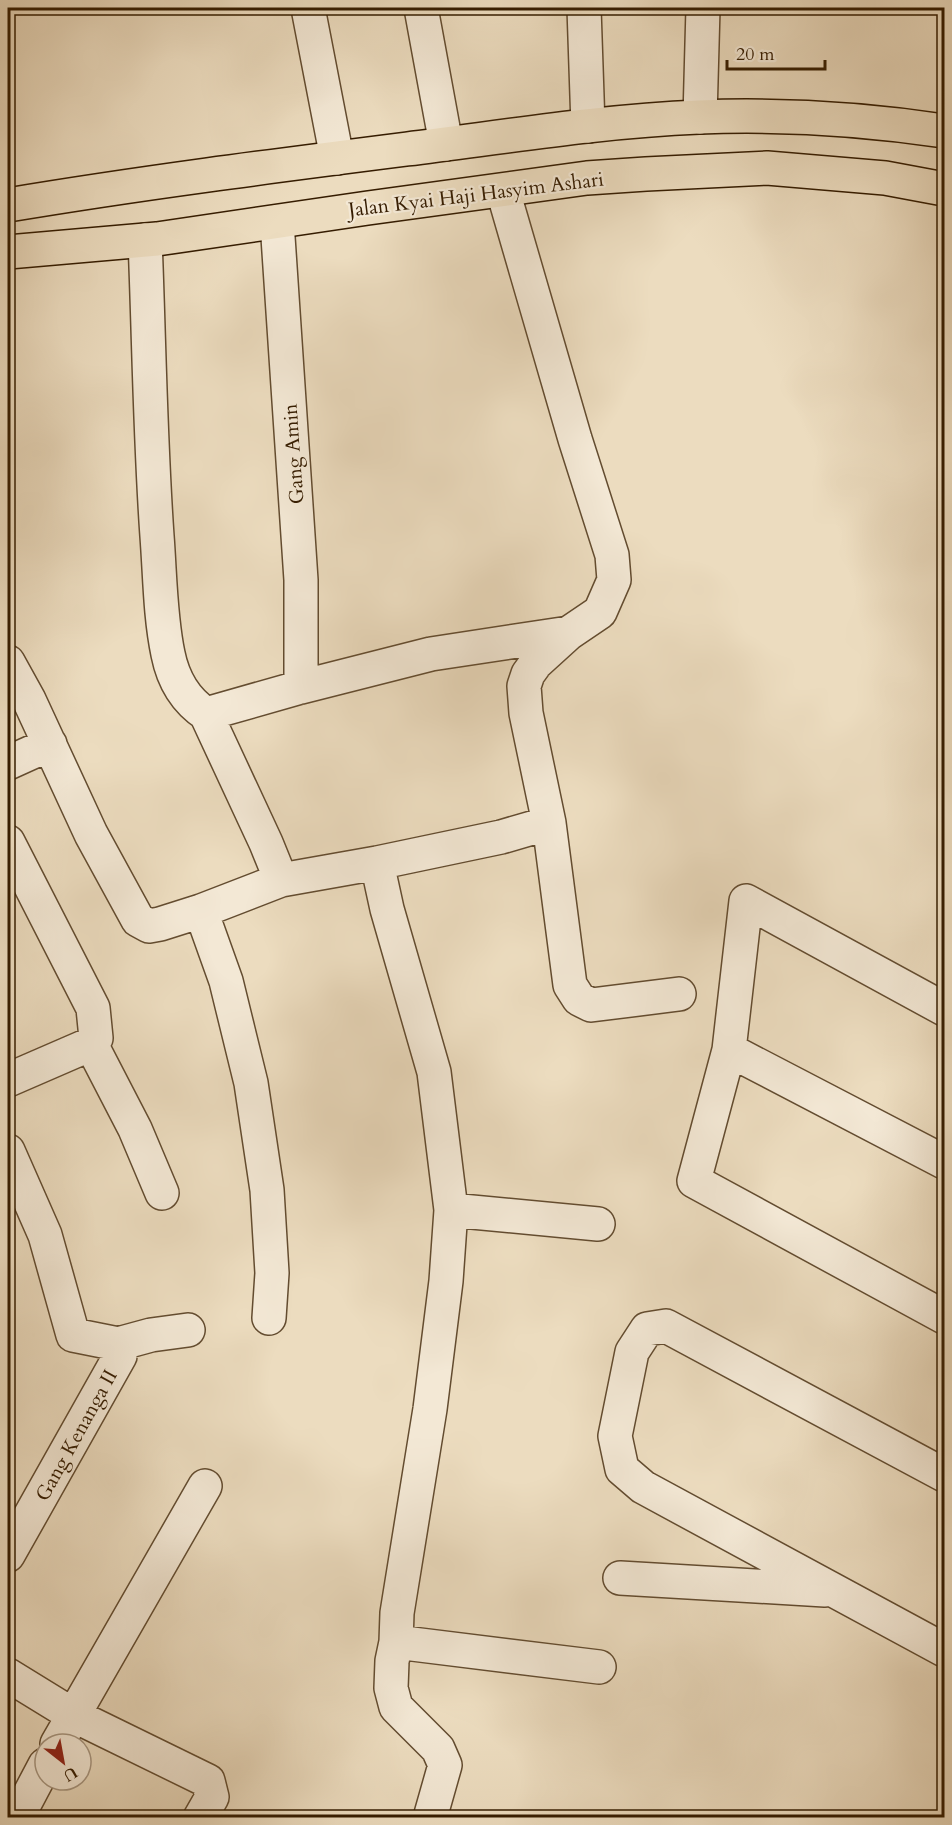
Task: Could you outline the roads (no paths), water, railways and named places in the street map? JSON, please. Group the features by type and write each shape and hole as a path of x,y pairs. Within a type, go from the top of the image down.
{"main road":[{"path":"8,205 123,186 446,144 588,126 700,117 838,119 945,131"},
{"name":"Jalan Kyai Haji Hasyim Ashari","path":"8,252 145,240 599,177 767,168 885,178 945,189"}],"street":[{"path":"308,8 337,158"},
{"path":"421,8 446,144"},
{"path":"584,8 588,126"},
{"path":"700,117 704,8"},
{"path":"503,191 575,439 612,555 614,580 600,612 569,633 536,663 528,674 524,686 526,713 549,823 570,985 579,999 591,1005 680,994"},
{"name":"Gang Amin","path":"277,222 301,580 301,687"},
{"path":"145,240 156,512 163,621 168,656 183,692 193,705 206,714 266,843 280,880"},
{"path":"206,714 430,654 569,633"},
{"path":"8,662 50,744 91,834 138,920 149,926 201,911 280,880 501,837 549,823"},
{"path":"8,763 50,744"},
{"path":"8,842 93,1008 96,1038 91,1044 8,1080"},
{"path":"376,863 434,1072 451,1210 446,1281 433,1386 397,1613 391,1688 396,1707 438,1749 445,1765 430,1818"},
{"path":"945,1009 746,901 729,1050 694,1181 945,1317"},
{"path":"201,911 226,981 252,1083 267,1190 272,1273 269,1318"},
{"path":"91,1044 135,1129 162,1192"},
{"path":"729,1050 945,1162"},
{"path":"8,1151 45,1235 71,1332 76,1336 118,1344 151,1335 188,1330"},
{"path":"451,1210 598,1224"},
{"path":"945,1475 666,1326 647,1329 632,1352 615,1436 622,1470 643,1487 945,1650"},
{"name":"Gang Kenanga II","path":"8,1555 120,1356 118,1344"},
{"path":"64,1732 205,1486"},
{"path":"620,1578 836,1591"},
{"path":"396,1642 599,1667"},
{"path":"8,1675 73,1715 208,1781 212,1797 200,1818"},
{"path":"16,1818 33,1787"}]}
